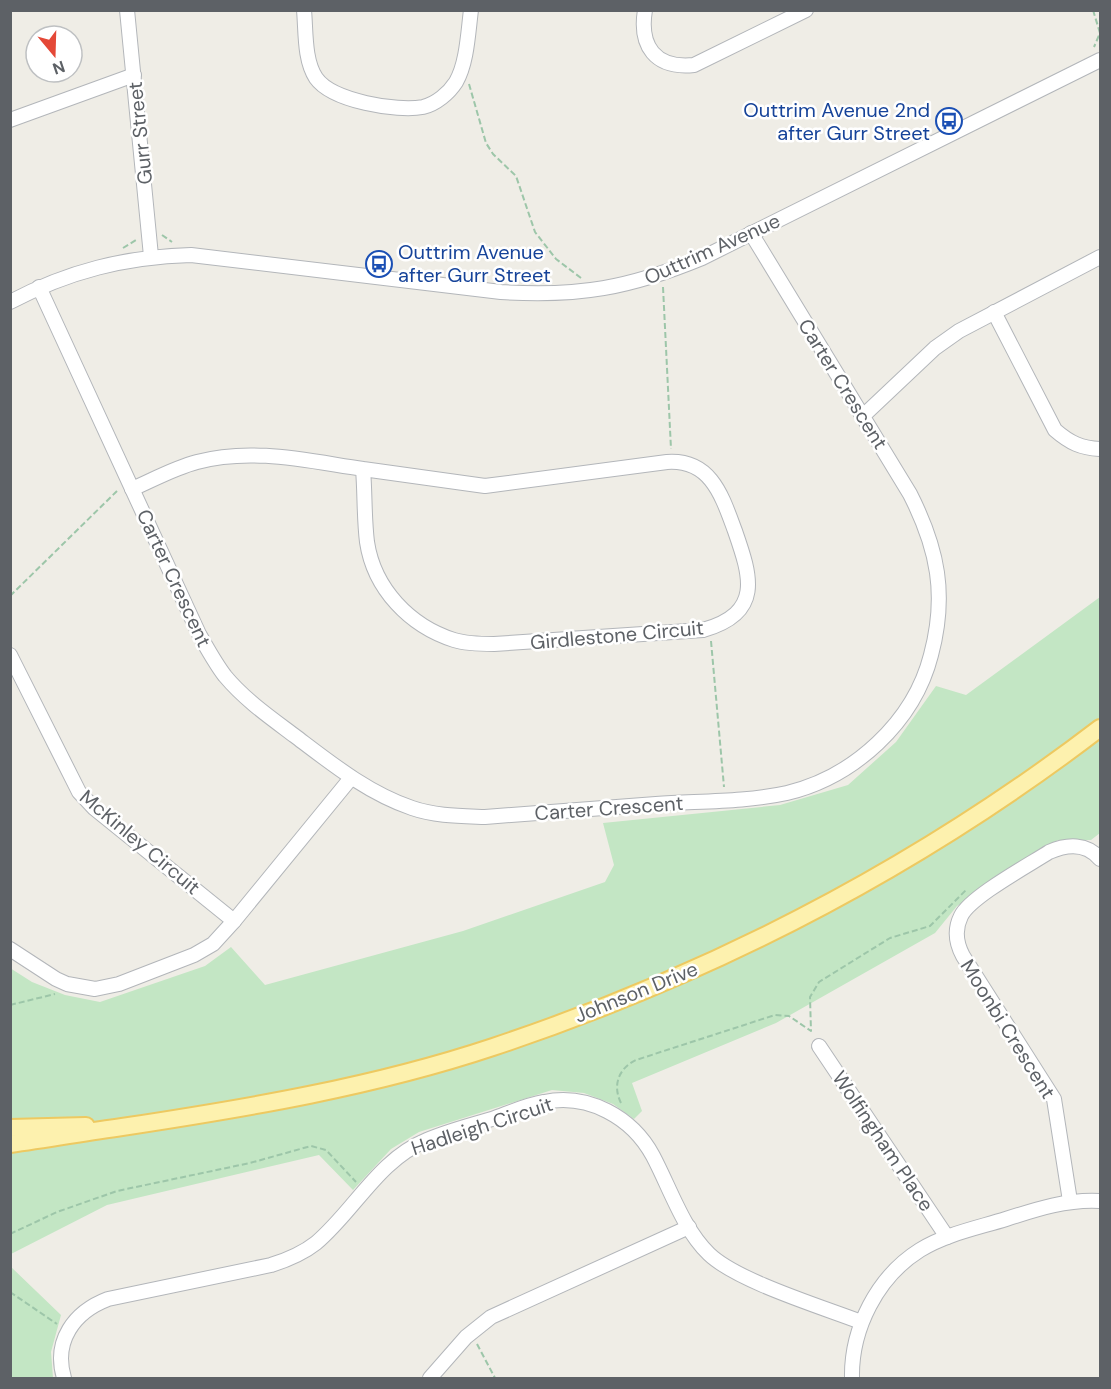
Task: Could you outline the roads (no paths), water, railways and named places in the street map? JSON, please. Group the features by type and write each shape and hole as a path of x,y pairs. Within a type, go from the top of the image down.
{"main road":[{"name":"Johnson Drive","path":"10,1144 207,1116 368,1082 492,1048 626,999 753,943 895,868 1002,800 1101,728"},
{"name":"Johnson Drive","path":"10,1128 63,1125 120,1127"}],"street":[{"name":"Gurr Street","path":"127,10 151,256"},
{"path":"304,10 313,72 329,91 344,99 406,107 423,107 445,95 458,76 471,10"},
{"path":"645,10 642,26 645,40 651,51 667,64 680,67 694,65 806,10"},
{"name":"Outtrim Avenue","path":"10,302 39,287 94,267 151,256 210,255 501,292 547,295 615,288 659,276 751,233 1097,54"},
{"path":"10,120 134,75"},
{"name":"Carter Crescent","path":"39,287 199,634 225,676 261,710 351,778 392,801 414,809 449,816 485,817 725,799 789,792 823,780 854,763 893,727 914,698 928,665 938,619 940,595 936,560 926,525 910,494 751,233"},
{"path":"863,416 935,348 959,331 1101,257"},
{"path":"994,312 1055,430 1068,441 1084,448 1101,449"},
{"name":"Girdlestone Circuit","path":"130,485 183,467 231,456 264,455 485,486 672,461 692,464 713,479 721,494 749,570 747,595 734,616 710,628 494,644 460,642 429,630 397,605 375,570 368,544 363,469"},
{"name":"McKinley Circuit","path":"10,655 67,774 79,792 94,808 234,921"},
{"path":"10,949 67,984 95,989 119,984 194,956 213,944 234,921 351,778"},
{"name":"Moonbi Crescent","path":"1070,1202 1054,1099 963,956 956,932 961,914 974,901 1049,852 1061,847 1073,846 1086,848 1101,859"},
{"name":"Wolfingham Place","path":"819,1046 947,1237"},
{"name":"Hadleigh Circuit","path":"64,1378 61,1352 68,1330 76,1318 91,1306 108,1299 271,1265 295,1257 316,1243 386,1167 410,1147 543,1102 567,1100 591,1104 613,1113 632,1127 653,1155 702,1248 731,1271 861,1322"},
{"path":"852,1378 851,1365 861,1322 876,1295 895,1270 919,1251 947,1237 1070,1202 1101,1201"},
{"path":"429,1378 471,1334 491,1317 689,1227"}],"place":[{"name":"Outtrim Avenue 2nd after Gurr Street","path":"949,121"},
{"name":"Outtrim Avenue after Gurr Street","path":"379,264"}]}
